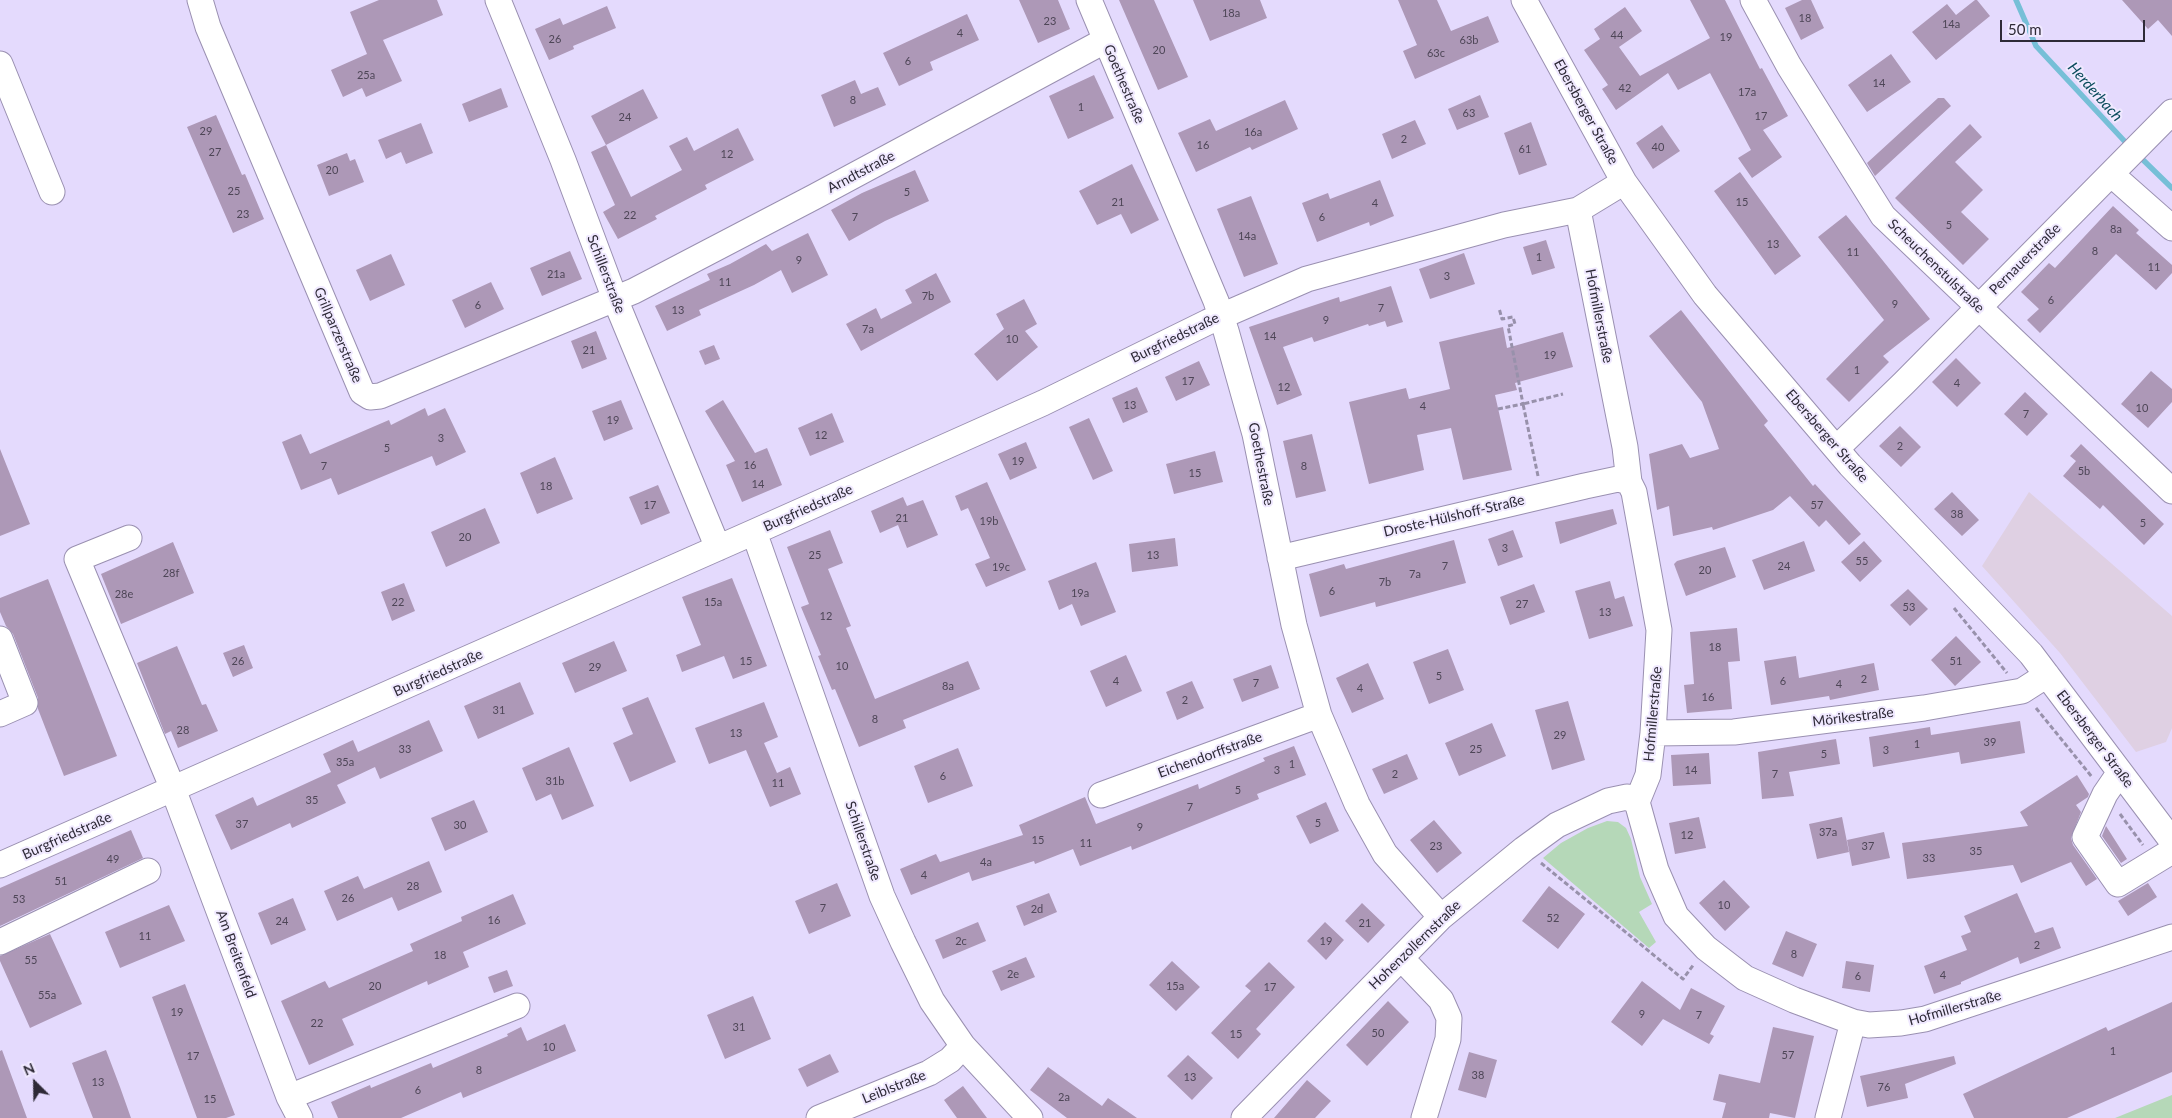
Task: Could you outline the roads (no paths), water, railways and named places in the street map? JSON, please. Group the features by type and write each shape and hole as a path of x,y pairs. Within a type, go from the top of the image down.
{"street":[{"name":"Grillparzerstraße","path":"200,0 208,27 362,392 370,397 380,396 614,299"},
{"name":"Schillerstraße","path":"498,0 563,160 614,299 718,548"},
{"name":"Goethestraße","path":"1089,0 1221,316 1238,368 1256,434 1294,625 1319,716 1357,804 1385,854 1441,917"},
{"name":"Ebersberger Straße","path":"1524,0 1624,182 1705,295 1836,448 2031,654 2172,841"},
{"name":"Scheuchenstulstraße","path":"1753,0 1789,66 1883,216 2172,491"},
{"name":"Arndtstraße","path":"614,299 805,201 1106,40"},
{"path":"0,64 52,192"},
{"name":"Pernauerstraße","path":"1836,448 1904,383 2172,112"},
{"path":"2115,169 2172,228"},
{"name":"Burgfriedstraße","path":"0,865 521,637 1043,403 1221,316 1307,279 1504,225 1578,210 1624,182"},
{"name":"Hofmillerstraße","path":"1578,210 1625,447 1629,482 1634,492 1660,630 1653,733 1648,775 1637,802 1656,870 1676,916 1706,948 1745,978 1794,1000 1854,1022 1869,1025 1925,1019 2172,937"},
{"name":"Droste-Hülshoff-Straße","path":"1280,558 1618,479 1629,482"},
{"name":"Schillerstraße","path":"754,532 882,896 932,1001 963,1046 1030,1118"},
{"name":"Am Breitenfeld","path":"129,538 77,559 173,788 291,1111"},
{"path":"0,639 25,703 0,714"},
{"name":"Mörikestraße","path":"1653,733 1734,732 1924,708 2022,691 2048,675"},
{"name":"Eichendorffstraße","path":"1101,795 1319,716"},
{"path":"2120,772 2105,794 2085,837 2118,884 2164,856"},
{"name":"Hohenzollernstraße","path":"1244,1118 1441,917 1524,849 1557,825 1608,801 1627,797 1637,802"},
{"path":"0,942 148,871"},
{"path":"1400,958 1441,1000 1449,1018 1448,1039 1424,1118"},
{"path":"291,1111 517,1006"},
{"path":"1828,1118 1854,1022"},
{"name":"Leiblstraße","path":"819,1118 929,1074 950,1060 963,1046"}],"waterway":[{"name":"Herderbach","path":"2016,0 2036,46 2129,146"},
{"name":"Herderbach","path":"2138,155 2172,188"}]}
